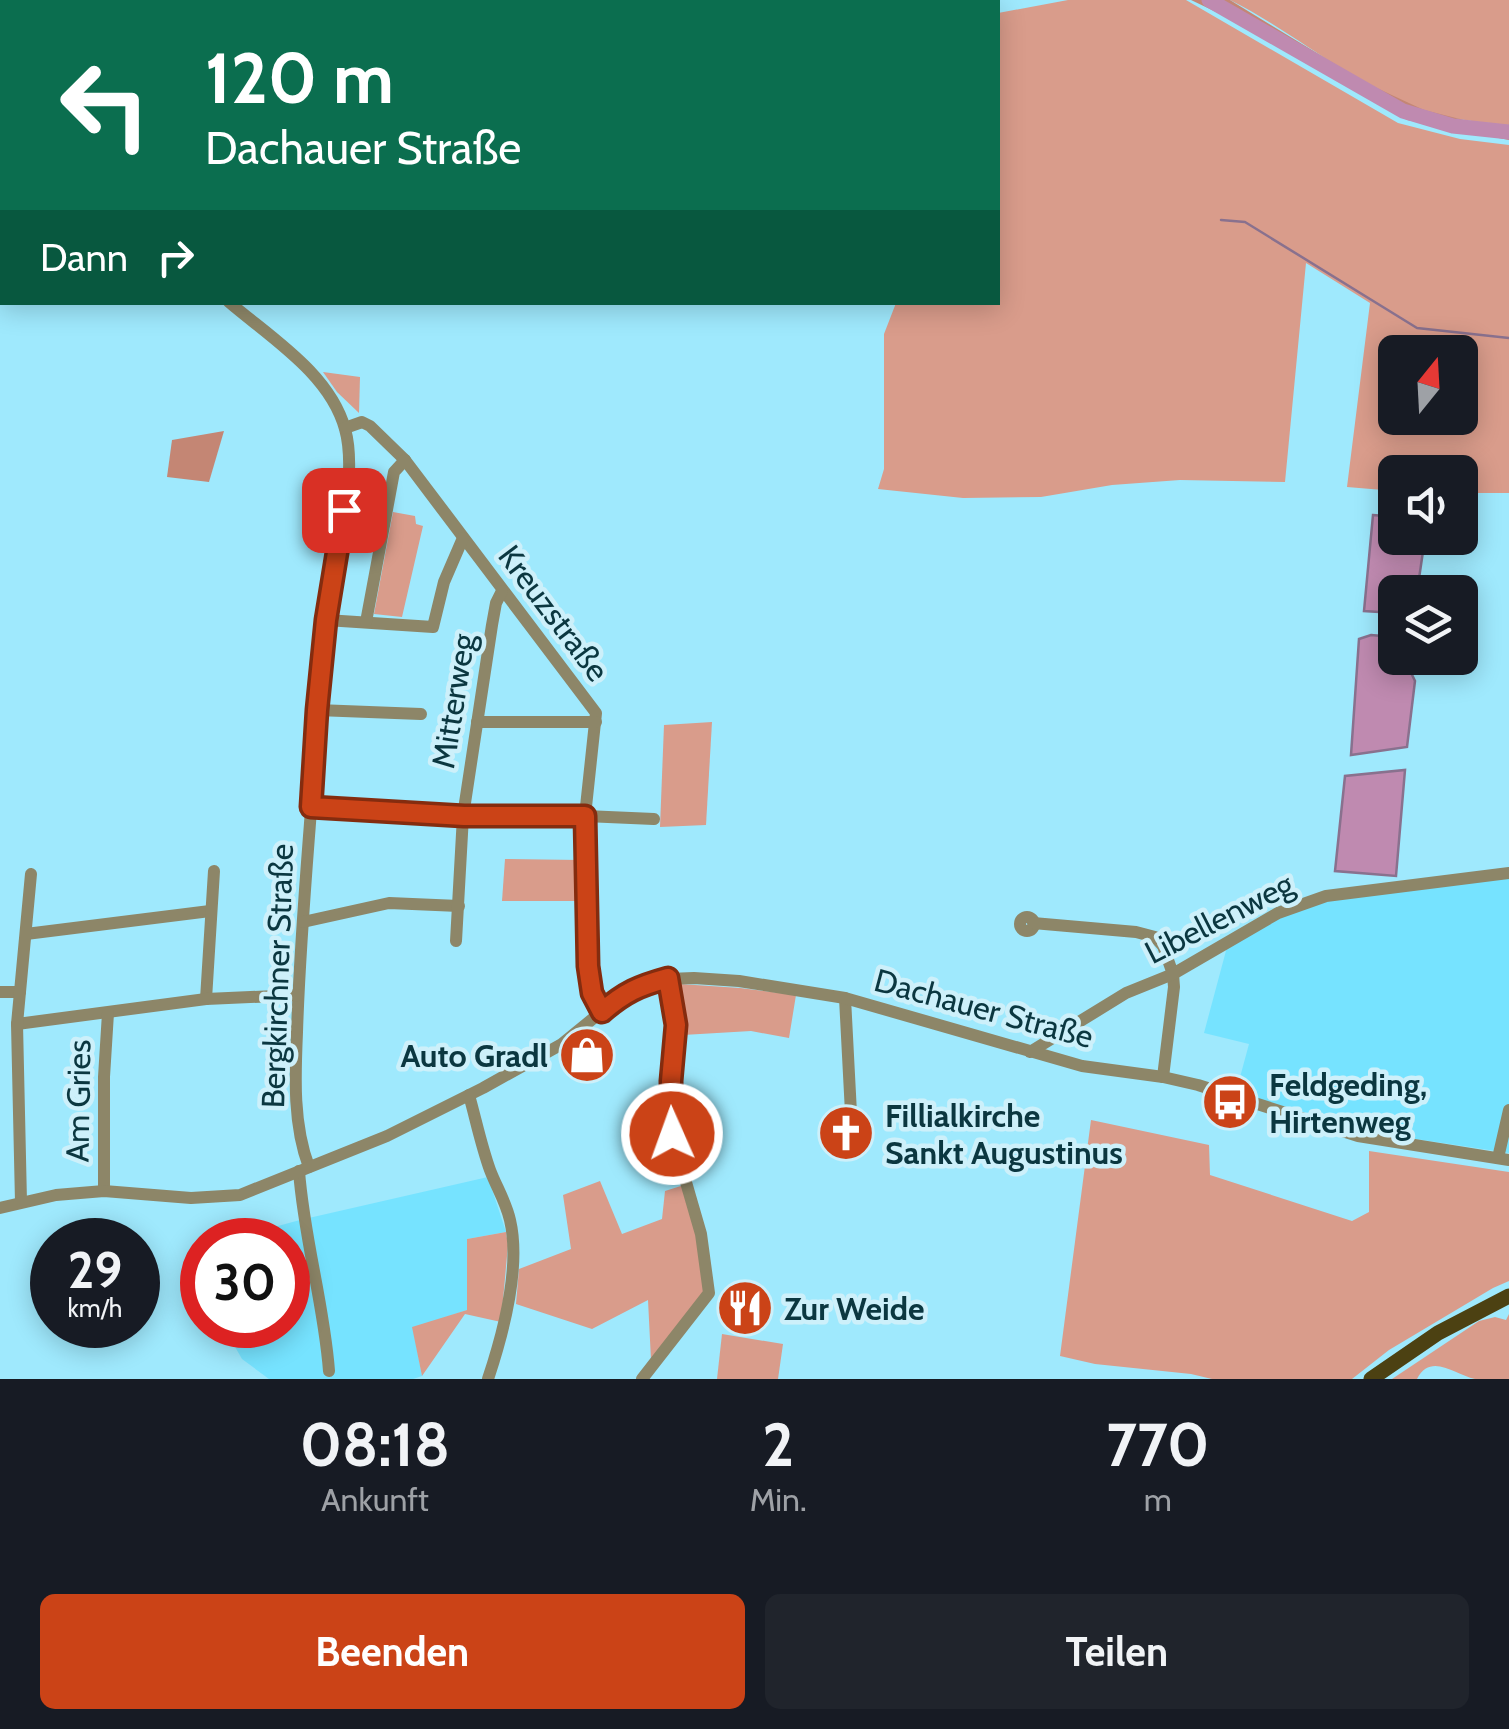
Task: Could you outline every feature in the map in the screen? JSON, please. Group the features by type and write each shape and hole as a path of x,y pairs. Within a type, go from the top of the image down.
{"main road":[{"path":"1371,1379 1438,1333 1509,1296"}],"street":[{"path":"233,305 320,383 345,428"},
{"name":"Kreuzstraße","path":"345,428 362,422 370,426 404,460 596,713 585,816 588,966 592,993 602,1012"},
{"name":"Bergkirchner Straße","path":"329,1371 327,1340 302,1209 304,1169 297,1103 298,995 317,710 326,620 348,484 345,428"},
{"path":"366,622 394,472 404,460"},
{"path":"326,620 433,627 444,582 463,538"},
{"name":"Mitterweg","path":"456,941 464,816 496,603 502,591"},
{"path":"317,710 420,714"},
{"path":"477,722 596,722"},
{"path":"311,807 464,816 654,819"},
{"path":"206,998 214,872"},
{"name":"Libellenweg","path":"1030,1052 1126,994 1173,974 1278,912 1326,896 1509,872"},
{"path":"20,1202 17,1024 31,874"},
{"path":"302,922 390,904 458,906"},
{"path":"26,934 210,911"},
{"path":"1034,923 1132,932 1155,937 1163,946 1174,986 1163,1077"},
{"path":"642,1379 709,1292 701,1234 672,1134 676,1025 668,978"},
{"name":"Dachauer Straße","path":"0,1208 104,1191 191,1198 233,1196 388,1136 562,1044 623,994 668,978 739,981 845,998 1082,1066 1198,1085 1358,1136 1504,1159"},
{"path":"0,992 20,992"},
{"path":"17,1024 206,998 298,995"},
{"path":"845,998 851,1112"},
{"name":"Am Gries","path":"104,1191 108,1013"},
{"path":"468,1095 490,1170 510,1216 513,1242 500,1343 488,1379"},
{"path":"1504,1159 1509,1110"}],"shaded area":[{"path":"1068,0 1186,0 1398,123 1460,139 1509,145 1509,493 1478,493 1478,455 1378,455 1378,490 1347,487 1370,303 1306,263 1285,482 1180,480 1112,485 1041,497 963,498 878,489 884,469 884,334 895,305 1000,305 1000,13"},
{"path":"1191,0 1230,0 1366,83 1424,110 1468,121 1509,125 1509,140 1407,120 1258,32"},
{"path":"1230,0 1509,0 1509,125 1446,117 1399,100"},
{"path":"323,372 360,377 359,413 337,392"},
{"path":"224,431 209,482 167,477 172,440"},
{"path":"393,512 415,516 416,524 423,526 402,617 374,614"},
{"path":"1373,515 1378,515 1378,555 1422,555 1420,575 1378,575 1378,612 1364,611"},
{"path":"1378,636 1378,675 1412,675 1415,681 1407,747 1351,755 1359,639"},
{"path":"712,722 706,825 660,827 664,725"},
{"path":"1405,770 1396,876 1335,871 1345,776"},
{"path":"505,859 580,860 580,901 502,901"},
{"path":"1509,875 1509,1153 1363,1131 1236,1092 1249,1044 1204,1033 1227,947 1278,914 1326,899"},
{"path":"680,984 796,995 789,1038 751,1031 683,1035"},
{"path":"1091,1120 1209,1145 1210,1175 1352,1221 1369,1212 1369,1151 1509,1172 1509,1281 1389,1350 1352,1379 1212,1379 1060,1356"},
{"path":"488,1177 506,1232 467,1239 467,1310 413,1328 422,1376 269,1379 242,1359 236,1348 310,1348 309,1218"},
{"path":"600,1181 622,1234 662,1219 665,1191 684,1185 709,1291 651,1360 648,1300 592,1329 516,1304 519,1269 571,1249 563,1195"},
{"path":"506,1232 501,1322 465,1314 422,1376 412,1327 467,1310 467,1239"},
{"path":"1509,1314 1509,1379 1475,1379 1436,1366 1423,1371 1417,1379 1392,1379 1479,1321 1495,1317 1506,1320"},
{"path":"722,1334 783,1344 778,1379 717,1379"}],"waterway":[{"path":"1209,0 1403,111 1453,126 1509,132"},
{"path":"1221,220 1245,222 1417,328 1509,338"}],"place":[{"name":"Auto Gradl","path":"587,1055"},
{"name":"Feldgeding, Hirtenweg","path":"1230,1102"},
{"name":"Fillialkirche Sankt Augustinus","path":"846,1133"},
{"name":"Zur Weide","path":"745,1308"}],"route":[{"path":"344,510 326,620 311,807 464,816 585,816 585,923 592,993 602,1012 623,994 668,978 676,1025 672,1134"}]}
